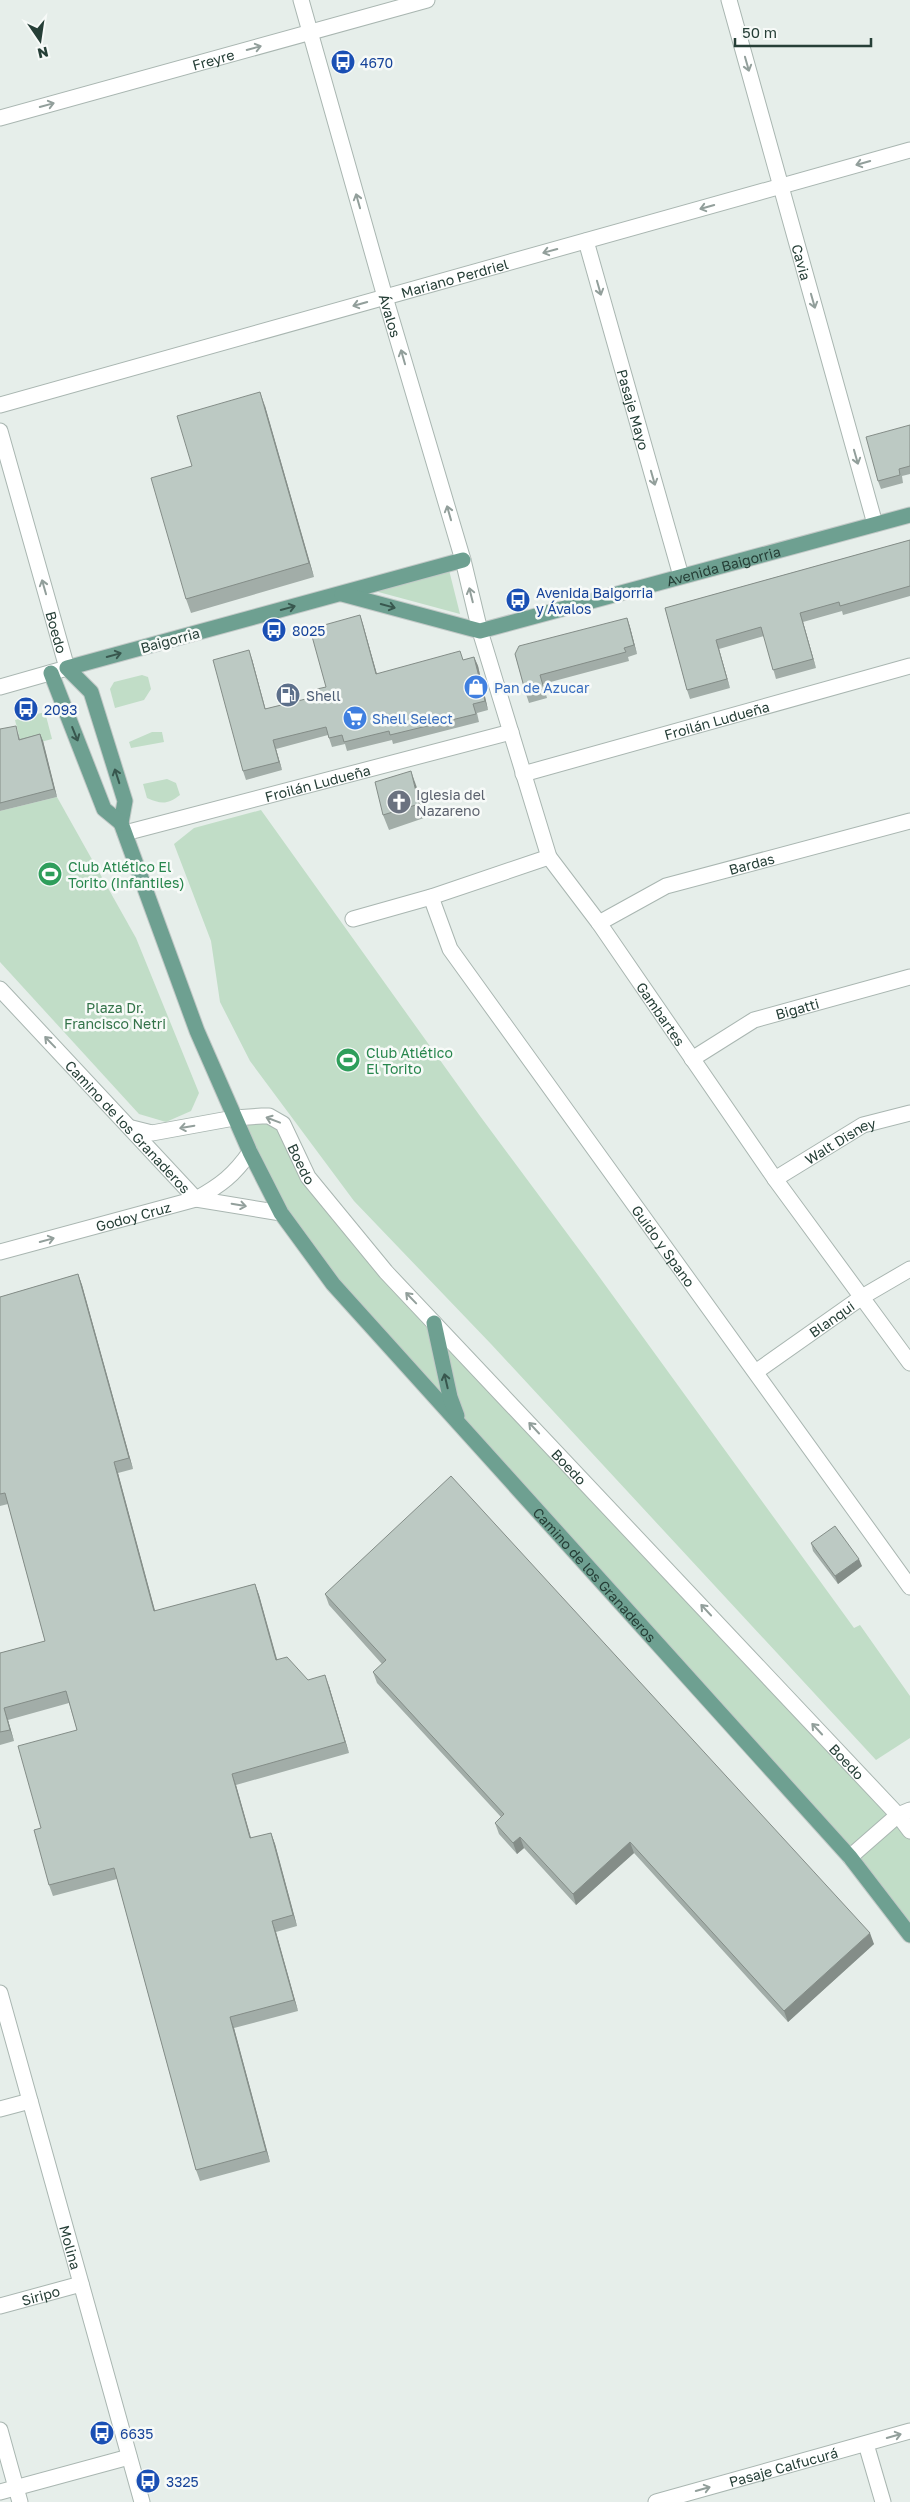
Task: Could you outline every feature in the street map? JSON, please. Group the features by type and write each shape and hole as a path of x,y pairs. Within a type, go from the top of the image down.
{"main road":[{"name":"Avenida Baigorria","path":"480,631 910,515"},
{"name":"Baigorria","path":"67,668 463,560"},
{"name":"Baigorria","path":"340,594 480,631"},
{"name":"Boedo","path":"67,668 91,692 125,801 123,828 197,1031 250,1152"},
{"name":"Boedo","path":"51,673 104,809 123,828"},
{"name":"Camino de los Granaderos","path":"250,1152 281,1213 334,1284 850,1857 910,1935"},
{"path":"434,1323 450,1397 462,1427"}],"street":[{"name":"Ávalos","path":"301,0 385,297 463,560 480,631"},
{"name":"Freyre","path":"0,118 427,0"},
{"name":"Cavia","path":"729,0 875,524"},
{"name":"Mariano Perdriel","path":"0,405 910,150"},
{"name":"Pasaje Mayo","path":"586,242 681,576"},
{"name":"Boedo","path":"0,431 67,668"},
{"name":"Gambartes","path":"480,631 548,857 599,923 775,1179 910,1363"},
{"name":"Froilán Ludueña","path":"523,774 910,666"},
{"name":"Baigorria","path":"0,687 67,668"},
{"name":"Froilán Ludueña","path":"123,828 511,732"},
{"name":"Bardas","path":"599,923 666,886 910,821"},
{"path":"353,919 431,897 548,857"},
{"name":"Guido y Spano","path":"431,897 450,949 757,1371 910,1587"},
{"name":"Bigatti","path":"692,1059 754,1020 910,977"},
{"name":"Camino de los Granaderos","path":"0,989 132,1128 196,1199 281,1213"},
{"name":"Walt Disney","path":"775,1179 863,1125 910,1113"},
{"name":"Boedo","path":"132,1128 152,1133 234,1118 269,1116 284,1124 308,1176 386,1272 904,1813 910,1831"},
{"name":"Godoy Cruz","path":"0,1252 196,1199 219,1186 236,1172 250,1152"},
{"name":"Blanqui","path":"757,1371 862,1298 910,1269"},
{"path":"850,1857 904,1813"},
{"name":"Molina","path":"0,1993 142,2502"},
{"path":"0,2109 30,2101"},
{"name":"Siripo","path":"0,2306 81,2284"},
{"path":"0,2430 18,2495"},
{"name":"Pasaje Calfucurá","path":"656,2502 910,2431"},
{"path":"866,2444 883,2502"},
{"path":"0,2492 18,2495 129,2457"}],"green space":[{"path":"449,570 460,614 371,590"},
{"path":"142,675 148,677 151,689 144,700 115,708 110,689 114,682"},
{"path":"45,712 52,739 22,747 15,720"},
{"path":"152,732 162,732 164,742 131,748 129,742"},
{"path":"167,779 176,783 180,795 168,802 147,798 143,784"},
{"name":"Plaza Dr. Francisco Netri","path":"57,797 136,938 199,1093 191,1111 166,1122 139,1114 0,962 0,811"},
{"path":"261,810 480,1116 854,1628 860,1625 910,1696 910,1738 876,1760 491,1344 354,1201 250,1061 220,1002 211,941 174,844 194,828"},
{"path":"234,1118 283,1124 308,1177 910,1831 910,1935 333,1284 281,1213"}],"building":[{"path":"260,392 309,563 186,599 151,478 192,466 177,416"},
{"path":"910,425 910,466 899,469 900,475 878,481 866,437"},
{"path":"910,540 910,586 840,606 839,602 800,613 813,659 773,670 761,627 716,640 727,679 687,690 665,608"},
{"path":"360,615 376,674 460,651 463,660 474,657 485,701 473,704 476,714 390,735 389,731 344,742 342,735 329,738 326,727 273,740 279,762 243,771 213,660 249,650 265,709 318,696 317,689 326,687 310,629"},
{"path":"627,618 634,645 624,648 626,652 540,675 544,689 526,694 515,654 519,646"},
{"path":"16,726 19,740 40,734 54,789 0,803 0,729"},
{"path":"411,771 419,804 383,815 375,782"},
{"path":"78,1274 129,1458 114,1462 154,1611 255,1584 276,1660 287,1657 308,1680 325,1675 345,1742 232,1774 250,1838 271,1833 293,1915 272,1921 294,2000 230,2017 266,2151 196,2170 114,1868 49,1885 34,1830 41,1828 18,1746 77,1730 66,1691 4,1708 10,1730 0,1732 0,1653 45,1641 5,1493 0,1494 0,1297"},
{"path":"451,1476 870,1933 784,2011 630,1842 573,1894 520,1837 513,1843 495,1823 504,1814 373,1672 386,1660 325,1594"},
{"path":"835,1526 859,1559 835,1576 811,1543"}],"place":[{"name":"4670","path":"343,62"},
{"name":"Avenida Baigorria y Ávalos","path":"518,600"},
{"name":"8025","path":"274,630"},
{"name":"Pan de Azucar","path":"476,687"},
{"name":"Shell","path":"288,695"},
{"name":"2093","path":"26,709"},
{"name":"Shell Select","path":"355,718"},
{"name":"Iglesia del Nazareno","path":"399,802"},
{"name":"Club Atlético El Torito (Infantiles)","path":"50,874"},
{"name":"Club Atlético El Torito","path":"348,1060"},
{"name":"6635","path":"102,2433"},
{"name":"3325","path":"148,2481"}]}
